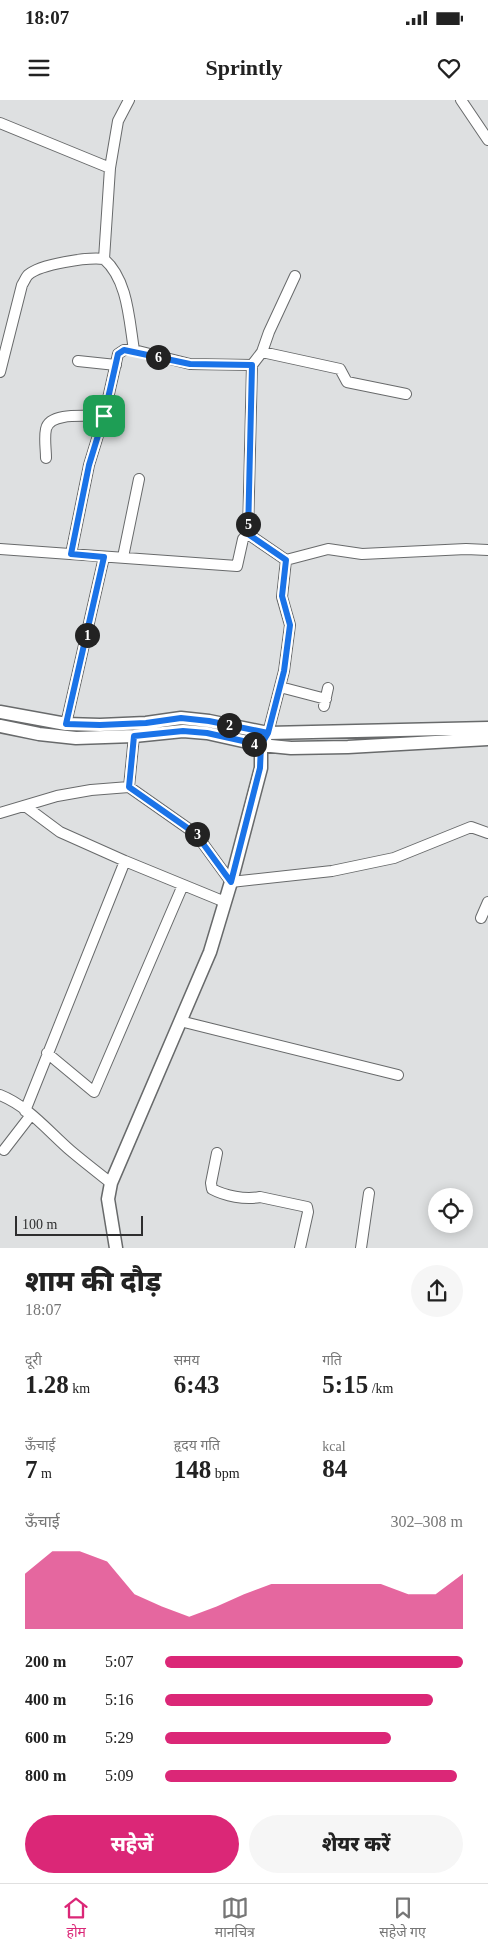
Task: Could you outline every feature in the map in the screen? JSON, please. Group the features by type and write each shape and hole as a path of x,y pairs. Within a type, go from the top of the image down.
{"street":[{"path":"104,259 110,168 118,121 130,100"},
{"path":"461,100 488,140"},
{"path":"0,123 110,168"},
{"path":"0,372 22,285 28,275 39,269 66,262 91,258 104,259 114,268 123,291 134,350"},
{"path":"0,550 237,566 242,539 248,534 252,365 262,352 269,332 296,276"},
{"path":"71,554 89,465 104,416 118,354 124,350 134,350 190,364 252,365"},
{"path":"262,352 340,369 347,382 406,394"},
{"path":"78,361 116,365"},
{"path":"46,458 46,428 51,421 58,416 104,416"},
{"path":"123,557 139,479"},
{"path":"248,534 286,560 328,549 362,554 466,549 488,550"},
{"path":"66,724 104,557"},
{"path":"116,1248 108,1199 111,1183 210,952 231,882 260,768 261,745 268,733 284,671 290,625 282,596 286,560"},
{"path":"280,687 325,702 328,688"},
{"path":"0,712 66,724 146,723 181,718 209,721 268,733 488,728"},
{"path":"0,726 39,734 76,738 191,732 207,733 261,745 291,748 348,747 488,739"},
{"path":"129,787 134,736"},
{"path":"0,813 57,796 91,790 129,787 196,834 231,882"},
{"path":"25,806 60,832 225,902"},
{"path":"231,882 332,872 394,858 470,827 488,833"},
{"path":"4,1150 28,1113 47,1054 125,861"},
{"path":"47,1054 94,1092 182,885"},
{"path":"481,918 488,902"},
{"path":"180,1022 398,1075"},
{"path":"0,1095 11,1100 28,1113 111,1183"},
{"path":"217,1153 210,1183 212,1189 221,1194 253,1198 260,1197 307,1207 308,1212 300,1248"},
{"path":"361,1248 369,1193"}],"route":[{"path":"104,416 89,465 71,554 104,557 66,724 146,723 181,718 209,721 268,733 261,745 260,768 231,882 196,834 129,787 134,736 183,731 207,733 261,745 268,733 284,671 290,625 282,596 286,560 248,534 252,365 190,364 134,350 124,350 118,354 104,416"}]}
